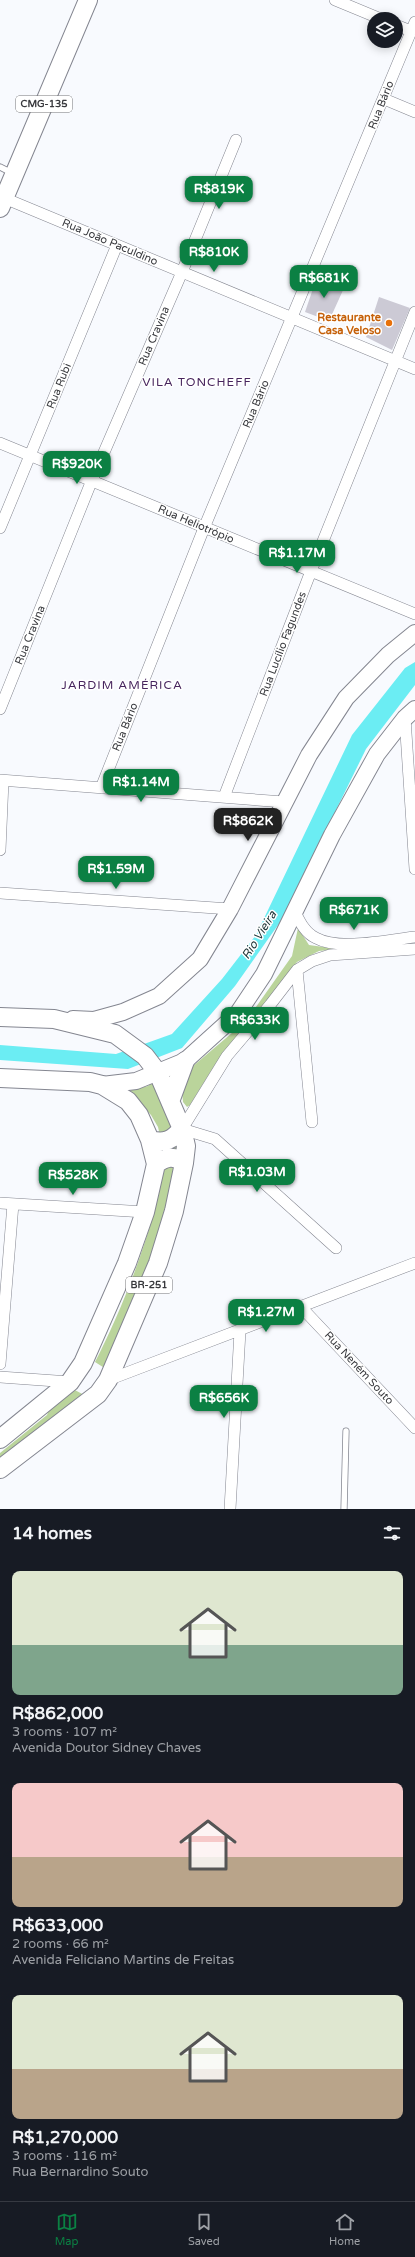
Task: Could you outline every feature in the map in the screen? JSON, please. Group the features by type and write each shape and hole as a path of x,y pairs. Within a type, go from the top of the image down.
{"main road":[{"name":"CMG-135","path":"2,203 7,171 88,0"},
{"path":"54,1019 94,1020 123,1012 159,996 200,959 230,909 309,755 346,698 388,655 415,633"},
{"path":"102,1085 136,1081 185,1061 238,1013 264,974 332,835 377,754 412,713"},
{"name":"BR-251","path":"0,1017 54,1019 114,1034 145,1056 158,1073 171,1099 182,1128 186,1146 174,1211 158,1263 103,1387 0,1469"},
{"path":"171,1099 185,1061"},
{"name":"BR-251","path":"0,1078 90,1082 102,1085 128,1101 139,1115 150,1140 156,1164 145,1212 128,1263 83,1363 70,1382 0,1439"},
{"path":"150,1140 166,1142 171,1140 182,1128"},
{"path":"156,1164 167,1158 173,1157 184,1163"},
{"path":"70,1382 84,1392 103,1387 98,1369 83,1363"}],"street":[{"path":"335,0 367,13"},
{"path":"403,26 413,27"},
{"name":"Rua Bário","path":"101,788 204,528 413,27"},
{"path":"384,99 415,112"},
{"name":"Rua Cravina","path":"0,709 92,480 182,272 236,140"},
{"name":"Rua João Paculdino","path":"2,203 117,245 415,369"},
{"name":"Rua Rubi","path":"0,528 117,245"},
{"name":"Rua Lucílio Fagundes","path":"224,797 311,571 415,312"},
{"name":"Rua Heliotrópio","path":"0,443 415,614"},
{"path":"412,713 415,869"},
{"path":"0,850 1,780 284,802"},
{"path":"0,893 230,909"},
{"path":"294,912 309,934 317,939 330,943 348,944 415,937"},
{"path":"336,1248 215,1139 182,1128 227,1056 297,970 312,961 330,955 415,949"},
{"path":"297,970 312,1122"},
{"path":"0,1203 145,1212"},
{"path":"0,1364 13,1204"},
{"path":"103,1387 240,1331 415,1263"},
{"name":"Rua Neném Souto","path":"302,1308 415,1428"},
{"path":"230,1509 240,1331"},
{"path":"0,1376 70,1382"}],"lane":[{"path":"344,1509 346,1430"}],"green space":[{"path":"298,928 309,945 338,949 319,951 297,962 233,1046 216,1063 190,1105 187,1107 183,1102 182,1092 192,1067 246,1021 292,956"},
{"path":"152,1082 156,1083 180,1151 164,1153 158,1127 151,1115 128,1091 148,1086"},
{"path":"176,1165 160,1236 106,1369 95,1362 106,1341 137,1266 160,1189 164,1166"},
{"path":"73,1389 86,1396 0,1459 0,1453 47,1415 49,1410"}],"water":[{"name":"Rio Vieira","path":"415,662 415,685 366,749 283,918 235,986 182,1048 128,1069 0,1060 0,1045 116,1054 172,1034 222,979 256,935 352,735 405,668"}],"building":[{"path":"317,277 344,288 329,321 305,312"},
{"name":"Restaurante Casa Veloso","path":"379,297 410,308 392,350 366,337"}],"place":[{"name":"Restaurante Casa Veloso","path":"389,323"}],"district":[{"name":"VILA TONCHEFF","path":"197,382"},
{"name":"JARDIM AMÉRICA","path":"122,685"}]}
